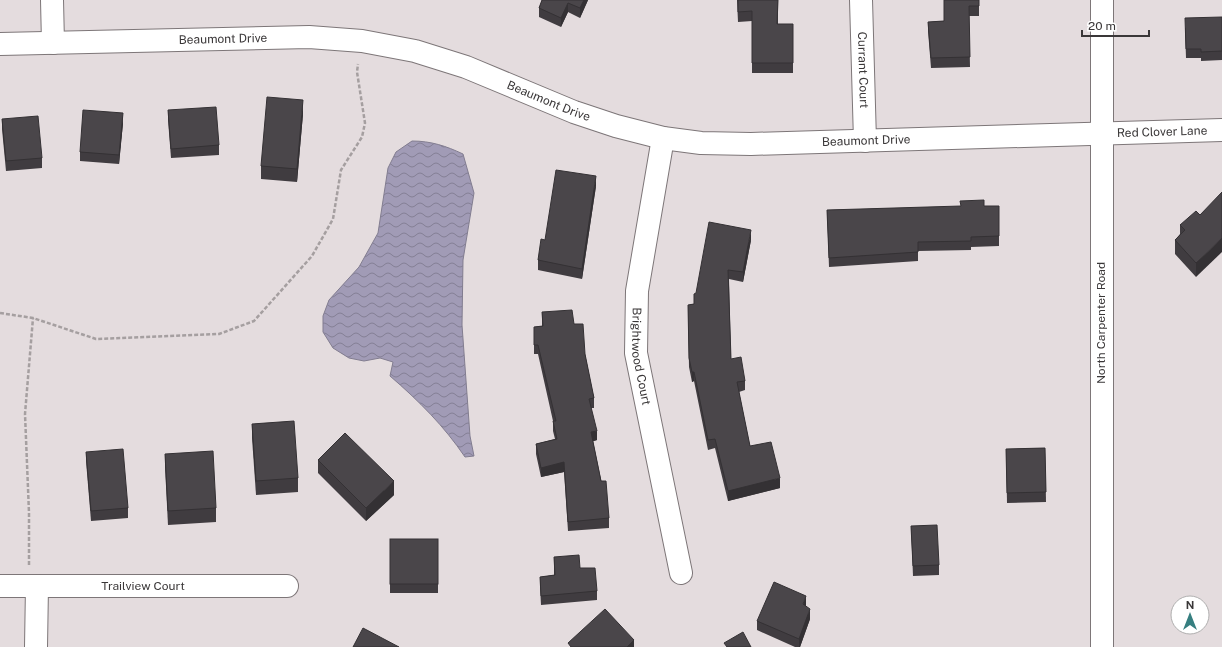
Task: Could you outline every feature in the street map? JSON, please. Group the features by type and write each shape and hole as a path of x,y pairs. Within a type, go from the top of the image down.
{"street":[{"path":"52,0 53,43"},
{"name":"Currant Court","path":"861,0 865,141"},
{"name":"North Carpenter Road","path":"1102,0 1102,647"},
{"name":"Beaumont Drive","path":"0,44 309,37 362,41 415,51 466,67 574,112 616,126 663,138 713,144 865,141 1101,133"},
{"name":"Red Clover Lane","path":"1101,133 1222,130"},
{"name":"Brightwood Court","path":"663,138 637,291 636,353 681,573"},
{"name":"Trailview Court","path":"0,586 287,586"},
{"path":"32,586 36,647"}],"path":[{"path":"0,313 33,318 96,339 219,334 254,321 312,256 333,219 341,170 362,137 365,123 357,72 362,41"},
{"path":"32,586 25,414 33,318"}],"water":[{"path":"412,141 438,144 463,154 474,193 463,260 462,325 470,436 474,456 465,457 430,414 390,376 393,362 380,358 364,361 349,358 333,348 323,332 323,316 329,300 359,267 378,233 388,168 396,152"}],"building":[{"path":"542,0 584,0 580,8 568,3 561,18 539,8"},
{"path":"738,0 778,0 777,24 793,24 793,63 752,63 752,11 738,12"},
{"path":"944,0 979,0 979,6 969,6 970,57 931,58 928,22 944,21"},
{"path":"1222,17 1222,51 1201,52 1201,49 1186,49 1185,18"},
{"path":"267,97 303,100 297,169 261,166"},
{"path":"216,107 219,145 171,149 168,110"},
{"path":"83,110 123,113 119,155 80,152"},
{"path":"38,116 42,158 6,161 2,119"},
{"path":"556,170 596,176 582,269 538,260 541,239 545,240"},
{"path":"1222,192 1222,238 1196,263 1175,240 1185,230 1180,225 1196,211 1200,215"},
{"path":"984,200 984,206 999,206 999,236 971,237 971,241 918,242 918,252 829,258 827,210 961,206 960,201"},
{"path":"709,222 751,230 743,272 728,270 731,359 741,357 745,381 737,382 750,446 771,442 780,478 728,491 715,439 708,440 694,372 692,372 689,358 688,305 694,304 694,294 696,293"},
{"path":"572,310 574,324 583,324 585,354 594,398 589,399 597,431 591,432 601,481 606,481 609,518 568,522 564,462 541,468 536,444 557,439 553,421 556,421 538,345 534,345 534,327 543,326 542,312"},
{"path":"294,421 298,478 256,481 252,424"},
{"path":"345,433 394,481 366,508 318,460"},
{"path":"1045,448 1046,492 1007,493 1006,449"},
{"path":"123,449 128,508 91,511 86,452"},
{"path":"213,451 216,508 168,511 165,454"},
{"path":"937,525 939,565 913,566 911,526"},
{"path":"390,539 438,539 438,584 390,584"},
{"path":"579,555 580,568 595,568 597,591 541,596 540,577 555,575 554,557"},
{"path":"774,582 806,596 803,604 810,609 799,639 757,621"},
{"path":"605,609 634,640 627,647 571,647 568,643"},
{"path":"363,628 399,647 353,647"},
{"path":"743,632 751,647 727,647 724,643"}]}
